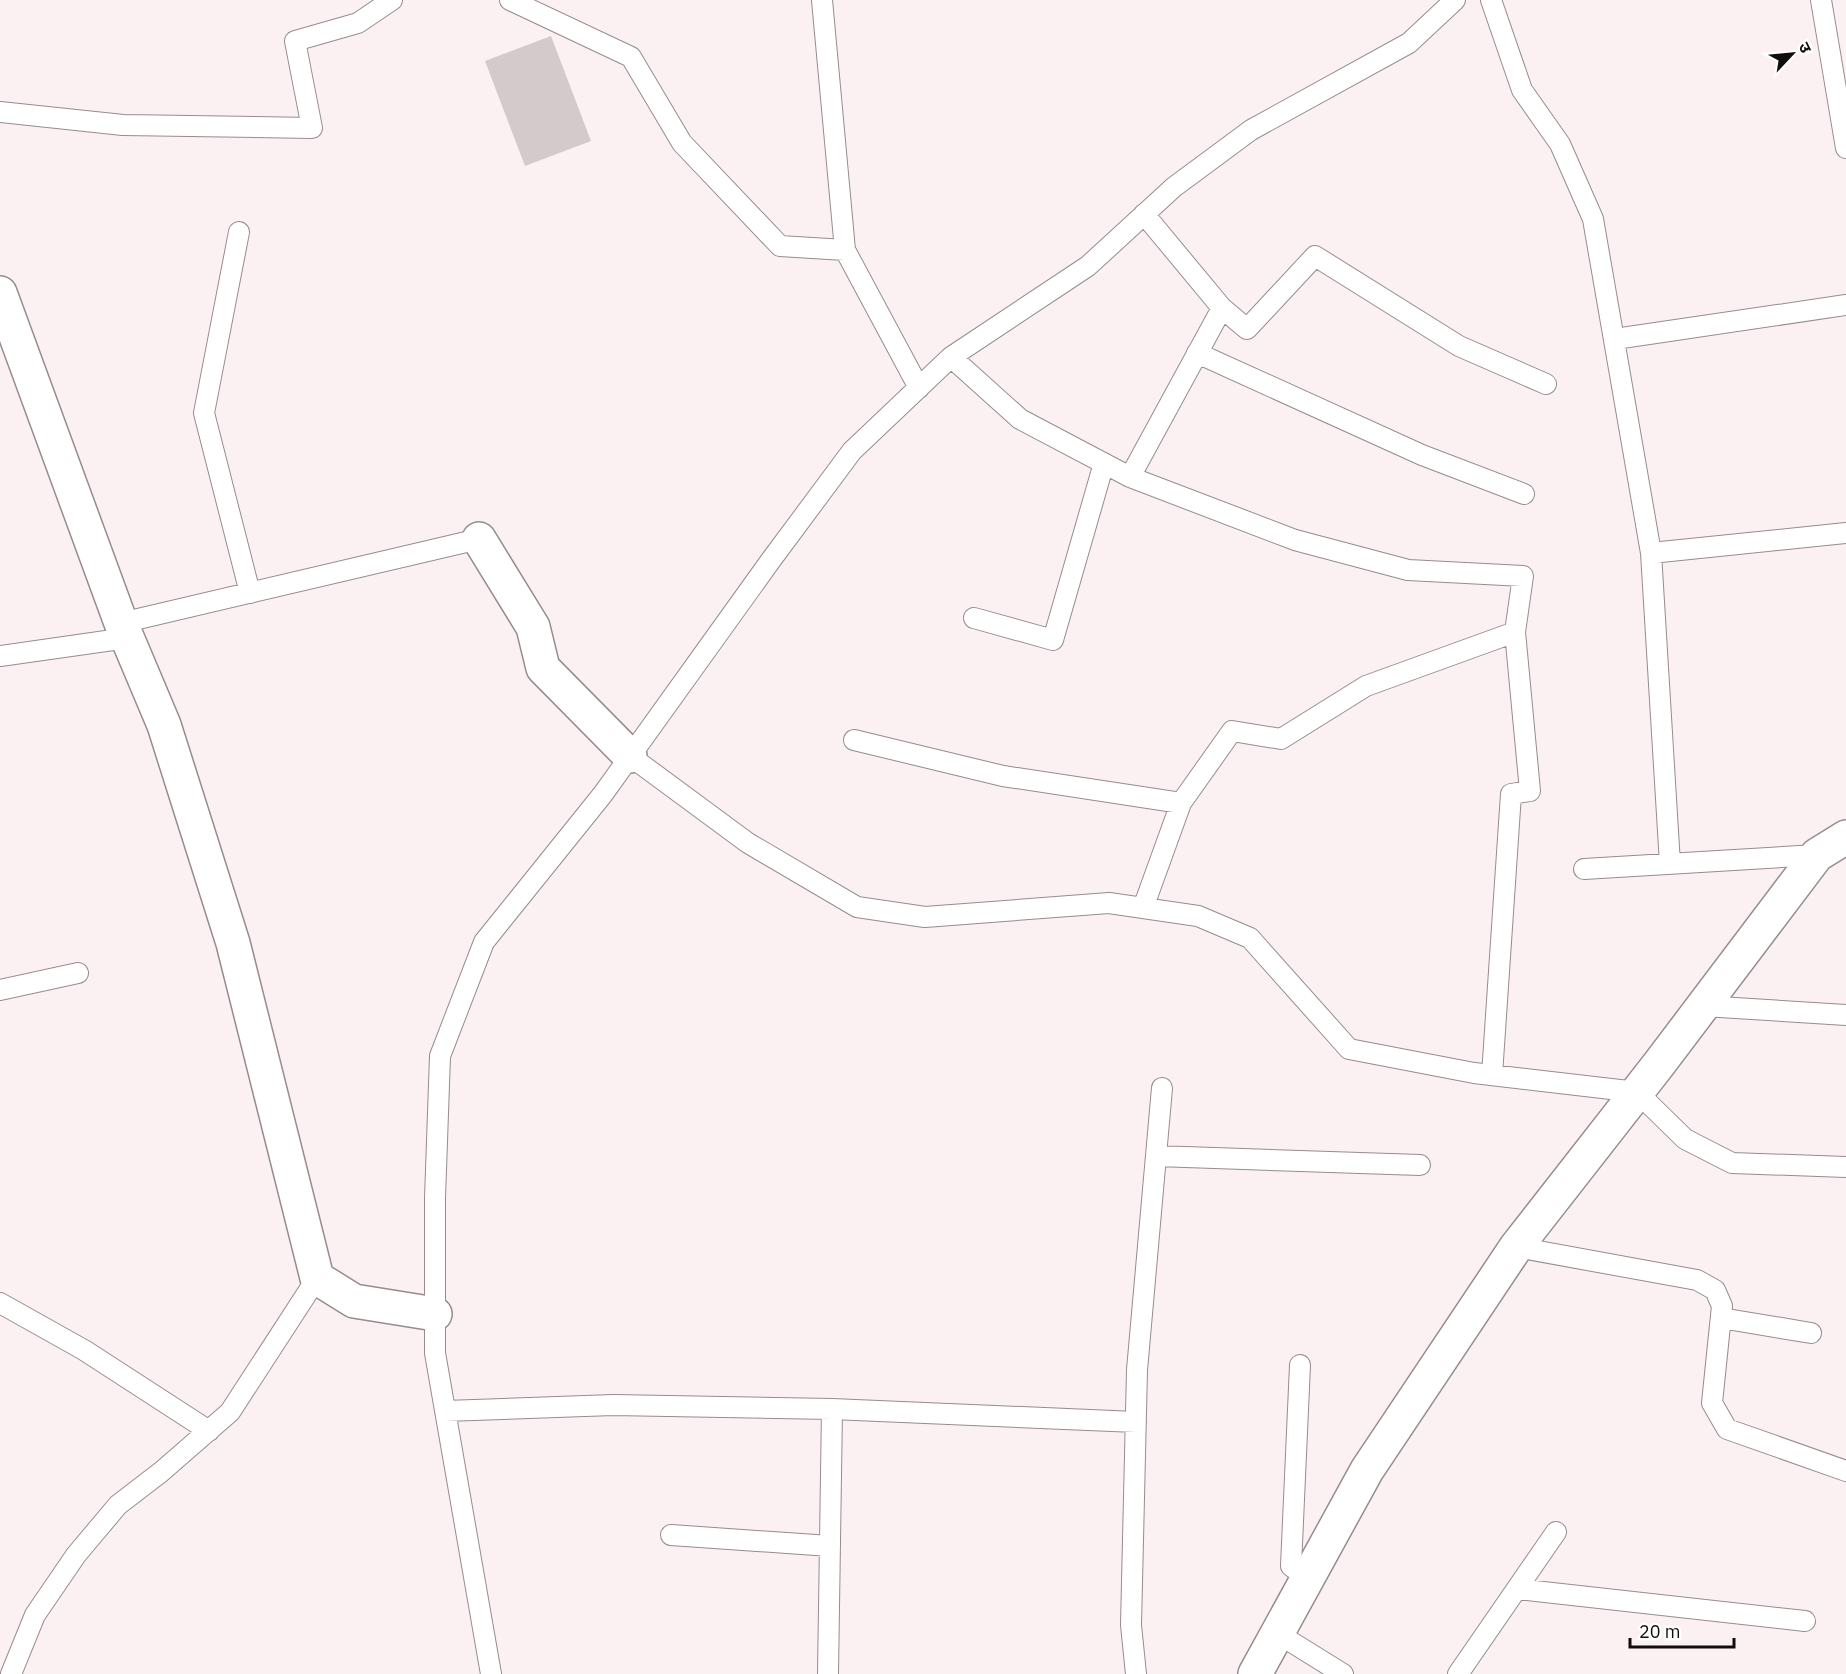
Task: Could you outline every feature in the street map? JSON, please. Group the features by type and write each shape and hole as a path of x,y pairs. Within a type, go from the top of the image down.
{"street":[{"path":"0,293 124,631 164,725 233,943 317,1278 354,1301 435,1314"},
{"path":"478,539 532,627 543,668 630,756"},
{"path":"1255,1674 1367,1470 1516,1247 1817,855 1846,837"}],"lane":[{"path":"0,112 123,125 312,129 295,41 358,23 392,0"},
{"path":"510,0 631,57 682,143 780,246 845,249"},
{"path":"822,0 845,249 919,388"},
{"path":"491,1674 435,1353 435,1198 440,1056 484,942 603,794 852,451 951,357 1088,267 1174,187 1251,130 1409,42 1455,0"},
{"path":"1491,0 1522,90 1560,144 1593,219 1651,553 1670,864"},
{"path":"1821,0 1838,60 1846,148"},
{"path":"1144,214 1222,309 1247,329 1315,256 1459,346 1546,384"},
{"path":"239,232 204,413 250,593"},
{"path":"1614,339 1846,305"},
{"path":"1130,477 1222,309"},
{"path":"1197,352 1422,455 1524,494"},
{"path":"951,357 1020,419 1130,477 1295,540 1408,570 1523,576 1515,632 1530,791 1511,794 1492,1075"},
{"path":"974,618 1053,640 1104,463"},
{"path":"1651,553 1846,533"},
{"path":"0,656 124,631 250,593 478,539"},
{"path":"1143,908 1180,802 1232,731 1281,740 1366,686 1515,632"},
{"path":"854,740 1003,776 1180,802"},
{"path":"630,756 748,843 857,907 925,917 1109,903 1198,916 1250,938 1349,1048 1492,1075 1637,1092 1685,1139 1732,1163 1846,1167"},
{"path":"1584,869 1817,855"},
{"path":"0,990 78,974"},
{"path":"1703,1006 1846,1015"},
{"path":"1136,1674 1131,1625 1137,1370 1162,1088"},
{"path":"1156,1156 1420,1165"},
{"path":"1516,1247 1697,1280 1715,1290 1722,1306 1712,1403 1727,1429 1846,1471"},
{"path":"11,1674 35,1615 76,1555 118,1505 210,1431 230,1412 317,1278"},
{"path":"0,1303 84,1350 210,1431"},
{"path":"1720,1318 1811,1334"},
{"path":"1300,1365 1292,1566 1307,1578"},
{"path":"445,1411 613,1405 832,1408 1137,1422"},
{"path":"828,1674 832,1408"},
{"path":"1458,1674 1556,1532"},
{"path":"671,1535 830,1546"},
{"path":"1517,1589 1805,1622"},
{"path":"1277,1633 1343,1674"}],"building":[{"path":"551,36 591,141 525,166 485,61"}]}
